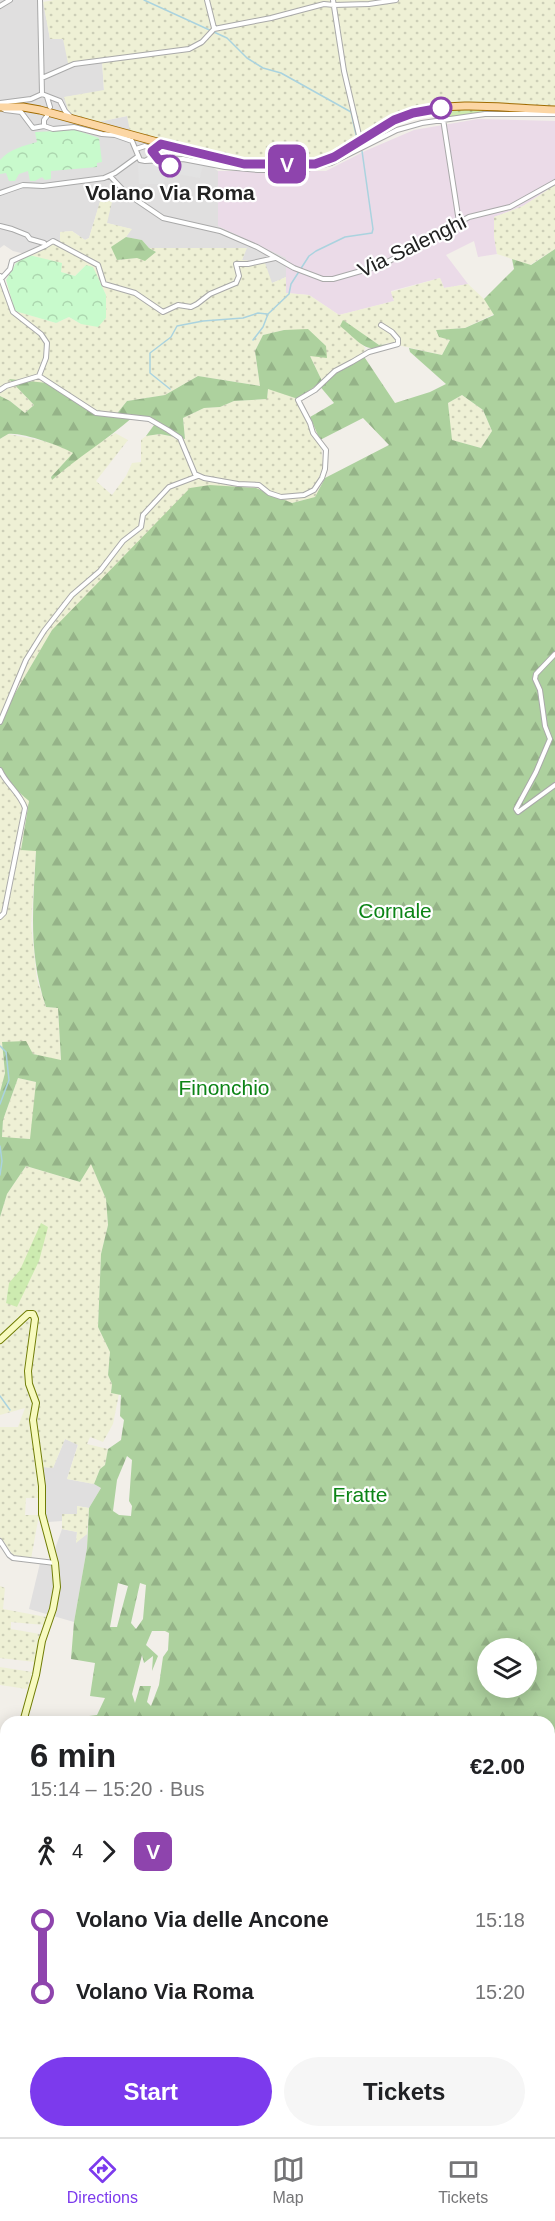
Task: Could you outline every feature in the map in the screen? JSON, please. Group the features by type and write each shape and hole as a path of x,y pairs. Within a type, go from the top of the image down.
{"main road":[{"path":"0,106 31,108 244,164 303,165 315,164 334,157 386,124 423,110 466,107 555,112"}],"street":[{"path":"0,6 10,0"},
{"path":"40,0 42,78 50,107"},
{"path":"207,0 214,29"},
{"path":"42,78 74,64 189,49 202,42 214,29 271,18 333,2 396,0"},
{"path":"333,2 359,135"},
{"path":"0,106 45,95 60,101 65,111 73,119"},
{"path":"0,106 5,110 21,112 33,128 74,127 115,135"},
{"path":"137,157 145,161 183,159 225,167 302,170 318,168 397,130 422,123 485,114 555,112"},
{"path":"44,126 47,116"},
{"path":"443,119 459,222"},
{"path":"82,122 88,128 130,140 136,149 137,157"},
{"path":"145,161 161,144"},
{"path":"136,149 146,146 159,160"},
{"path":"0,194 23,185 43,186 104,178 137,157"},
{"path":"110,176 126,193 163,218 220,231 276,258"},
{"name":"Via Salenghi","path":"276,258 323,279 356,274 382,265 468,217 510,207 555,182"},
{"path":"0,226 20,232 45,246"},
{"path":"39,376 47,343 41,334 13,312 0,278 10,269 12,261 53,241 98,265 104,284 135,293 163,312 178,305 191,307 210,294 236,283 238,276 236,264 249,264 276,258"},
{"path":"0,390 39,376 96,412 149,419 168,430 180,438 192,470 199,476 238,484 259,485 269,493 281,497 304,495 314,490 322,478 325,470 326,450 313,433 298,400 315,390 343,366 369,352 398,344 398,339 392,332 381,325"},
{"path":"0,722 26,660 64,603 100,571 123,541 141,527 143,514 169,487 199,476"},
{"path":"555,654 536,674 535,679 540,690 545,726 550,739 536,772 516,809 518,813 555,784"},
{"path":"0,770 3,777 22,799 25,808 4,913 0,917"},
{"path":"0,1340 28,1314 33,1314 35,1319 28,1371 29,1383 36,1402 33,1420 41,1476 42,1515 56,1561 56,1593 25,1716"},
{"path":"0,1541 13,1558 56,1561"}],"shaded area":[{"path":"0,0 43,0 50,39 63,39 102,60 104,91 65,97 98,122 127,116 183,146 218,171 218,226 287,258 286,277 272,283 242,260 246,248 149,248 142,240 126,237 131,229 107,223 101,199 89,238 85,240 72,231 60,232 60,241 29,255 13,251 4,245 0,248"},
{"path":"478,119 555,121 555,185 523,206 494,217 497,254 478,257 474,241 446,255 468,284 444,288 440,278 391,291 394,301 339,315 309,295 286,293 286,258 218,226 218,171 326,171 414,130"},
{"path":"183,161 203,165 200,178 171,173 164,162"},
{"path":"162,163 165,175 164,184 139,184 138,164"},
{"path":"65,1439 78,1444 67,1479 94,1484 101,1488 89,1508 77,1506 77,1514 62,1514 62,1521 48,1522 45,1515 43,1467 53,1468"},
{"path":"62,1529 77,1532 76,1542 87,1534 87,1548 74,1622 29,1609 41,1559 51,1560"}],"green space":[{"path":"54,0 555,0 555,107 435,105 398,115 334,153 316,158 302,161 234,159 130,131 127,116 98,122 69,113 64,97 104,90 102,61 68,63 63,39 50,39 43,2"},
{"path":"439,110 555,113 479,113 448,117"},
{"path":"76,130 99,138 102,162 97,163 97,167 51,171 51,179 45,180 42,177 35,181 30,181 28,171 19,174 15,181 9,181 6,173 0,174 0,160 12,151 37,142 35,132"},
{"path":"555,185 555,249 530,265 497,254 494,217 523,206"},
{"path":"101,198 112,202 107,223 132,229 126,237 112,247 118,260 137,258 156,252 149,248 247,248 242,260 265,263 272,283 286,277 286,293 309,295 339,315 394,301 391,292 440,278 444,288 468,284 484,299 494,314 465,328 436,330 439,337 450,340 442,355 389,343 379,345 343,321 365,348 363,355 322,381 310,356 284,330 263,335 255,351 260,386 198,376 165,395 127,401 115,416 97,415 10,380 34,405 25,413 0,396 0,286 7,285 16,311 56,323 69,317 81,324 106,295 98,278 86,265 75,276 60,272 62,264 29,255 60,241 60,232 72,231 85,240 89,238"},
{"path":"126,237 142,240 156,252 145,261 137,258 117,260 111,247"},
{"name":"Finonchio","path":"555,249 555,1716 89,1716 97,1715 105,1698 90,1696 95,1663 71,1659 74,1622 87,1548 89,1508 101,1488 94,1484 100,1469 105,1465 108,1449 121,1440 124,1420 120,1416 121,1395 111,1393 112,1384 108,1375 110,1352 98,1327 101,1254 108,1225 106,1199 91,1164 80,1182 26,1166 7,1194 0,1217 0,1092 5,1073 2,1042 26,1041 33,1054 61,1060 58,1008 46,1007 36,968 33,911 36,851 21,850 29,801 0,776 0,724 52,630 190,488 210,485 256,488 292,503 315,497 325,478 389,445 363,418 320,440 310,417 334,403 318,384 298,399 268,389 267,399 234,401 220,407 204,408 183,418 185,439 160,434 146,436 157,421 133,417 52,480 51,477 73,453 51,443 22,435 8,434 0,439 0,396 25,413 34,405 9,379 47,383 97,415 115,416 127,401 165,395 198,376 260,386 255,351 263,335 284,330 308,329 326,346 327,358 310,356 322,381 363,355 395,403 430,392 446,384 410,352 409,348 442,355 450,340 439,337 436,330 465,328 494,315 484,299 514,269 512,259 531,265","holes":["462,395 483,410 492,431 481,448 452,440 448,403","18,1078 36,1082 30,1139 2,1137 3,1120","127,1456 132,1460 129,1501 132,1506 131,1516 119,1515 113,1511 117,1480","118,1583 128,1586 117,1627 110,1627","140,1583 146,1585 143,1619 136,1629 131,1623","152,1631 169,1633 168,1650 163,1657 159,1685 151,1706 147,1702 151,1686 140,1686 135,1703 132,1694 142,1655 144,1663 153,1656 152,1671 158,1656 146,1645"]},
{"path":"29,255 62,263 61,272 75,276 86,265 93,267 106,295 106,318 98,327 81,324 69,317 56,323 15,311 6,280 16,263"},
{"path":"343,320 379,345 392,344 376,348 364,346 340,326"},
{"path":"268,388 298,399 310,417 320,440 325,478 315,497 292,503 256,488 52,630 0,724 0,439 8,434 62,446 74,453 51,477 52,480 79,456 115,433 128,440 96,481 112,495 126,476 132,463 141,462 141,440 146,436 160,434 185,439 183,418 204,408 220,407 234,401 267,399"},
{"path":"462,395 483,410 492,431 481,448 451,440 448,403"},
{"path":"0,776 29,801 21,849 36,850 31,925 37,980 46,1007 58,1008 61,1061 33,1054 2,1042 5,1073 0,1092"},
{"path":"18,1078 36,1082 31,1139 2,1138 3,1120"},
{"path":"91,1163 106,1199 108,1225 101,1254 98,1327 110,1352 108,1375 112,1384 111,1393 119,1394 113,1424 103,1442 90,1437 87,1444 108,1449 105,1465 100,1469 94,1484 67,1479 78,1445 65,1439 53,1468 43,1467 44,1498 26,1498 25,1515 39,1515 31,1559 13,1555 0,1537 0,1427 18,1427 25,1408 0,1415 0,1217 7,1194 26,1166 80,1182","holes":["20,1270 17,1307 6,1302 9,1284"]},
{"path":"41,1223 48,1227 39,1261 17,1307 6,1303 9,1283 20,1270"},
{"path":"77,1506 89,1508 87,1534 76,1543 77,1532 62,1529 62,1514 77,1514"},
{"path":"0,1586 5,1588 3,1609 46,1617 44,1625 11,1622 11,1629 40,1634 35,1662 0,1658"},
{"path":"0,1667 32,1672 27,1689 0,1685"}],"waterway":[{"path":"144,0 227,38 247,58 263,68 281,73 351,112 357,139"},
{"path":"253,340 263,327 268,314 289,294 291,284 309,256 345,237 372,233 362,151"},
{"path":"170,389 150,373 150,353 171,337 177,326 203,321 243,318 258,313 267,314"},
{"path":"0,1046 6,1052 9,1080 0,1104"},
{"path":"0,1146 2,1161 0,1175"},
{"path":"0,1396 10,1410"}],"bus line":[{"name":"V","path":"170,166 167,159 159,160 152,153 161,144 244,164 315,164 352,147 394,120 423,110 441,108"}],"place":[{"name":"Volano Via Roma","path":"170,166"}],"park label":[{"name":"Cornale","path":"395,911"},
{"name":"Fratte","path":"360,1495"}]}
